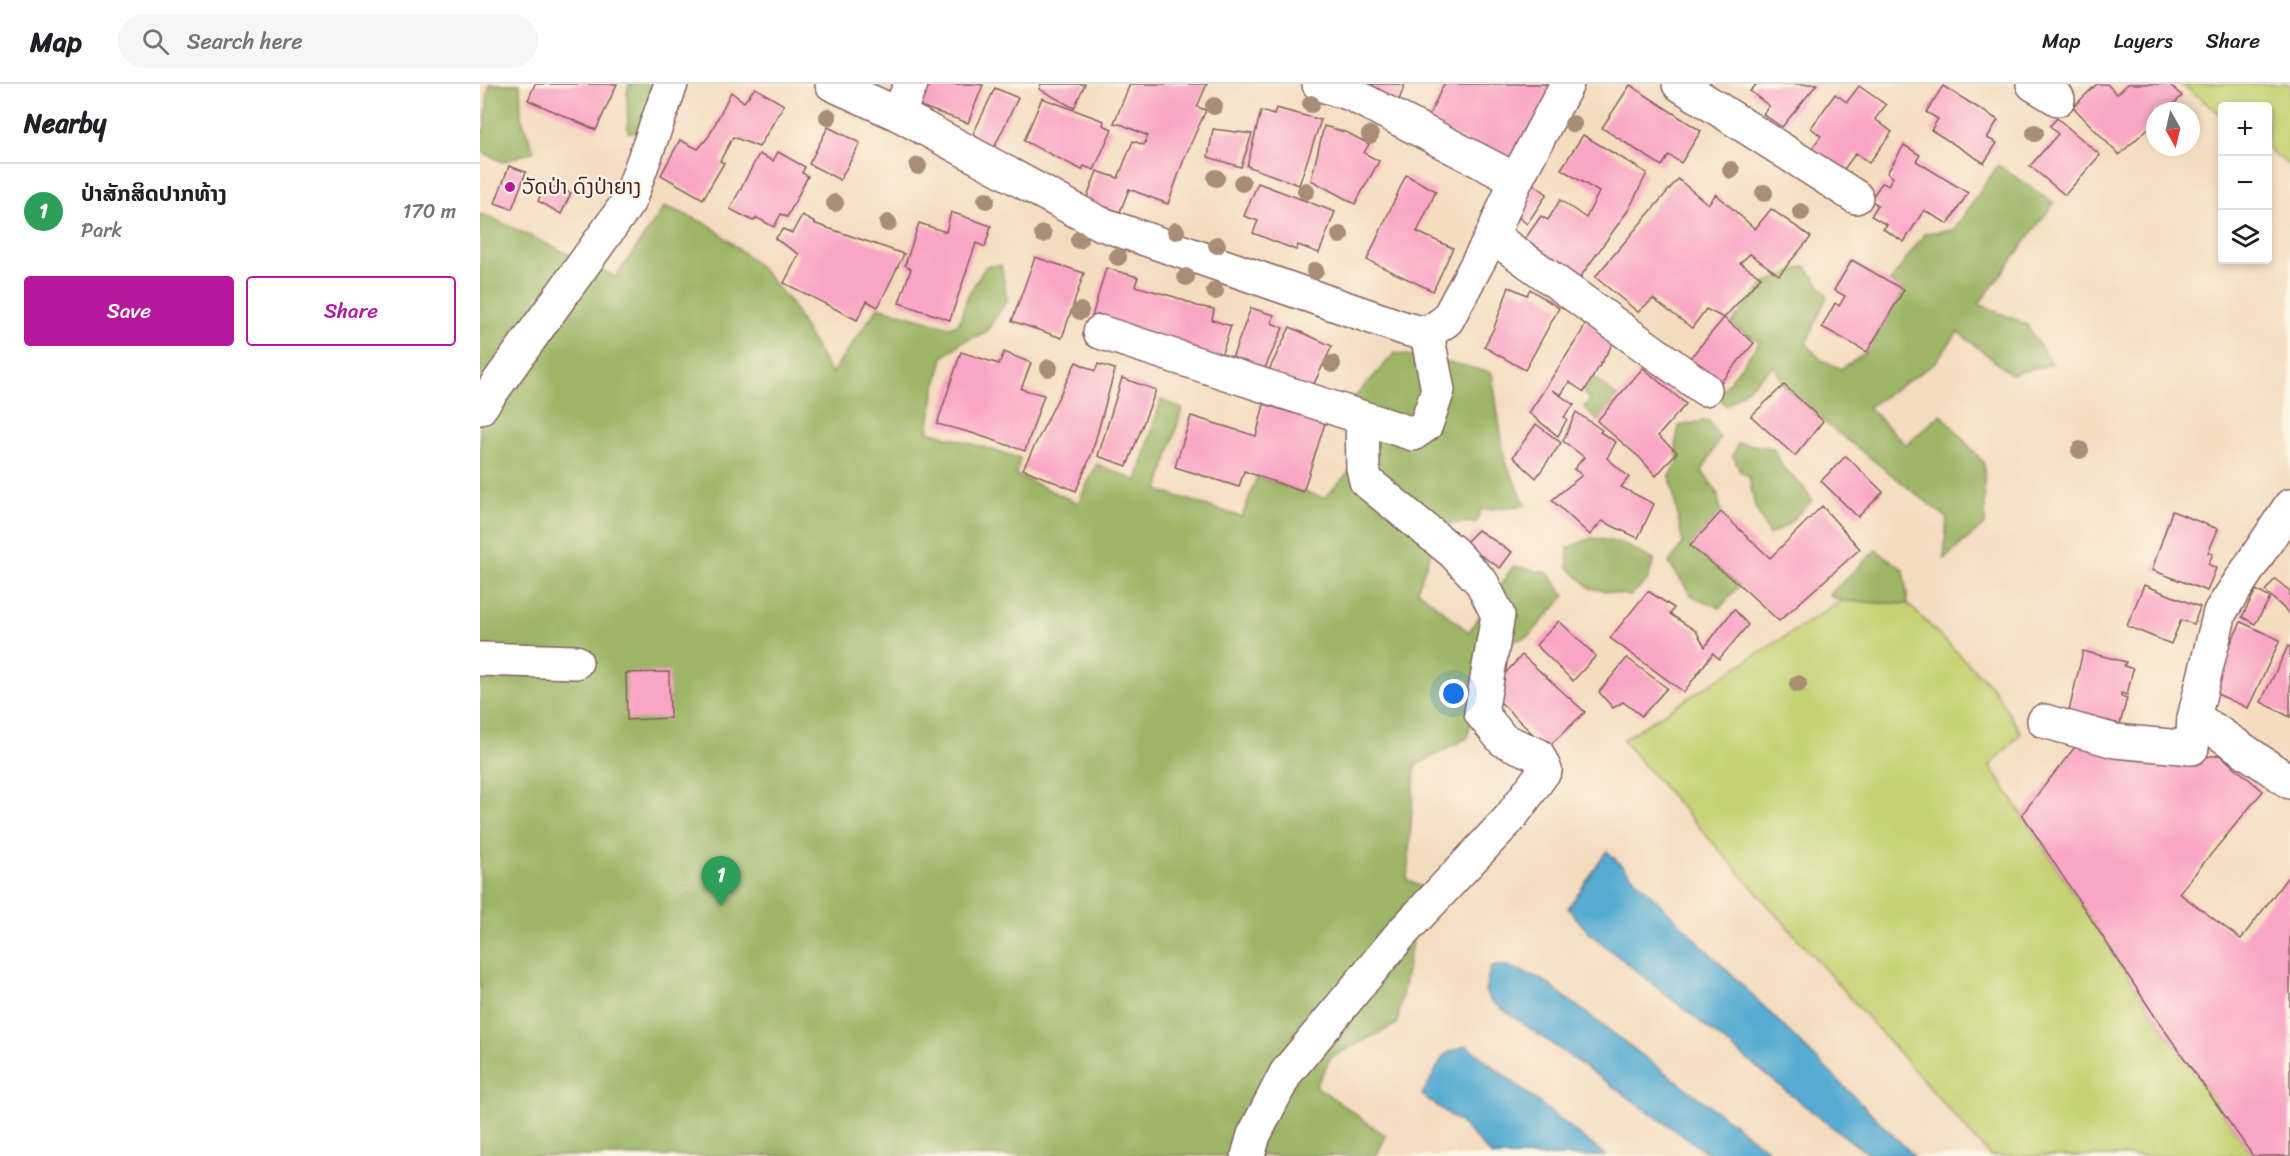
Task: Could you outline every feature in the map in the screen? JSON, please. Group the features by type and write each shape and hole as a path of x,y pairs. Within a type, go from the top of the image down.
{"street":[{"path":"480,408 629,201 671,84"},
{"path":"832,84 898,114 1099,224 1406,329 1427,334 1447,320 1492,236 1516,180 1567,84"},
{"path":"898,114 911,84"},
{"path":"1319,84 1351,93 1516,180"},
{"path":"1679,84 1856,197"},
{"path":"1492,236 1706,389"},
{"path":"1100,332 1413,434 1426,425 1438,390 1427,334"},
{"path":"1248,1156 1254,1136 1287,1073 1401,934 1510,818 1545,770 1538,755 1503,740 1481,713 1498,615 1482,583 1453,552 1366,481 1363,468 1362,419"},
{"path":"2044,721 2115,741 2192,748 2194,718 2220,612 2290,506"},
{"path":"480,659 576,662"},
{"path":"2194,718 2290,782"}],"green space":[{"path":"489,84 520,84 521,117 534,151 503,162 480,151 480,130 484,131"},
{"path":"629,84 655,84 639,132 628,132 627,93"},
{"path":"2181,84 2290,84 2290,166 2272,152 2272,102 2218,102 2218,112"},
{"path":"1998,165 2054,203 1979,304 2026,324 2052,364 2011,374 1958,332 1934,364 1868,407 1906,445 1941,414 1984,463 1985,524 1944,559 1947,518 1823,421 1784,385 1774,366 1726,406 1718,396 1760,342 1731,324 1765,283 1806,266 1827,296 1806,344 1820,359 1841,369 1867,352 1904,290 1890,282 1925,233 1954,230"},
{"path":"665,206 711,226 758,265 790,302 831,374 878,307 950,327 959,323 968,295 986,266 1001,265 1007,300 986,332 962,342 943,357 928,431 1020,458 1016,475 1078,503 1097,464 1137,481 1161,400 1182,409 1158,490 1242,517 1257,477 1324,498 1376,444 1352,400 1395,353 1492,373 1505,462 1526,505 1480,510 1477,522 1441,524 1417,590 1469,632 1513,566 1548,573 1565,596 1529,636 1490,649 1467,738 1415,766 1407,880 1435,894 1416,920 1397,1024 1331,1057 1316,1086 1386,1136 1376,1156 480,1156 480,214 616,277"},
{"path":"1593,377 1618,397 1597,421 1584,407 1590,400 1584,393"},
{"path":"1708,420 1720,438 1702,471 1717,492 1721,512 1691,546 1739,585 1720,608 1692,596 1669,563 1683,543 1670,476 1678,463 1676,442 1679,426"},
{"path":"1738,443 1773,448 1783,468 1803,487 1812,501 1787,525 1769,535 1755,506 1749,477 1740,471 1733,456"},
{"path":"1592,538 1621,543 1654,560 1647,581 1630,596 1590,588 1568,567 1568,548"},
{"path":"1876,550 1904,570 1908,604 1841,601 1829,595"},
{"path":"1841,601 1908,604 1992,687 2021,733 1990,766 2156,1018 2253,1156 1990,1156 1622,740"}],"water":[{"path":"1607,851 1914,1156 1871,1156 1820,1118 1589,933 1568,908"},
{"path":"1491,966 1508,966 1541,979 1776,1156 1712,1156 1491,1001 1485,991"},
{"path":"1466,1045 1606,1156 1492,1156 1462,1124 1422,1095 1444,1055"}],"building":[{"path":"535,84 617,84 596,130 528,100"},
{"path":"922,84 983,85 968,123 915,104"},
{"path":"1041,84 1085,84 1074,108 1039,89"},
{"path":"1130,84 1207,84 1197,107 1206,110 1184,159 1168,204 1129,189 1120,212 1086,200 1097,171 1118,178 1133,141 1144,145 1148,136 1114,123"},
{"path":"1352,84 1405,84 1398,103"},
{"path":"1444,84 1554,84 1515,165 1426,122"},
{"path":"1754,84 1817,84 1782,127 1763,114 1769,106 1750,91 1756,85"},
{"path":"2097,84 2107,84 2117,94 2128,84 2169,84 2182,96 2176,102 2146,102 2146,130 2119,155 2073,107"},
{"path":"1630,85 1701,131 1681,163 1669,155 1662,166 1602,128"},
{"path":"1859,86 1886,105 1875,119 1892,132 1869,163 1856,153 1841,173 1810,151 1821,136 1811,128 1835,94 1847,102"},
{"path":"1943,86 1998,120 1987,138 1997,143 1984,163 1931,130 1938,119 1926,112"},
{"path":"755,88 784,105 759,147 733,137 720,161 724,163 703,199 661,175 680,140 698,149 709,136 731,92 744,102"},
{"path":"995,88 1018,98 993,150 973,134"},
{"path":"1042,98 1104,121 1103,125 1112,129 1094,170 1084,166 1082,170 1024,141"},
{"path":"1276,108 1321,120 1299,185 1247,166 1261,111 1274,115"},
{"path":"2057,118 2100,155 2065,195 2030,166 2058,134 2050,126"},
{"path":"1324,126 1348,133 1369,144 1364,153 1379,161 1355,204 1311,180"},
{"path":"828,127 860,143 840,180 809,164"},
{"path":"1213,129 1252,134 1241,167 1208,157"},
{"path":"1583,135 1647,173 1629,209 1576,283 1520,246 1541,216 1548,220 1560,200 1586,218 1599,192 1561,169"},
{"path":"1904,145 1920,155 1916,161 1968,193 1948,224 1924,210 1904,242 1883,229 1887,225 1871,216 1878,205 1870,200 1882,183 1888,185 1893,177 1887,173"},
{"path":"778,152 805,167 802,173 808,176 787,217 781,214 774,227 757,218 753,221 730,209 759,154 773,161"},
{"name":"ວັດປ່າ ດົງປ່າຍາງ","path":"509,166 526,172 512,209 495,203"},
{"path":"1406,175 1436,191 1417,232 1453,248 1433,291 1367,260"},
{"path":"1678,179 1708,204 1716,194 1755,229 1771,209 1811,237 1779,275 1750,254 1740,263 1761,277 1724,318 1706,309 1692,328 1653,299 1638,312 1595,277"},
{"path":"1258,183 1335,212 1319,253 1298,245 1296,250 1253,233 1258,221 1244,216"},
{"path":"1532,183 1547,194 1527,224 1511,211"},
{"path":"546,184 571,193 561,214 538,201"},
{"path":"951,212 991,226 985,247 976,243 950,320 899,303 911,269 905,265 919,223 946,232"},
{"path":"802,215 816,224 904,254 878,307 867,301 857,320 784,283 799,254 775,239 783,229 792,233"},
{"path":"1035,257 1084,273 1062,338 1012,321"},
{"path":"1852,260 1904,290 1867,352 1822,327 1835,303 1839,306 1845,296 1834,290"},
{"path":"1106,268 1138,277 1135,286 1175,297 1197,306 1214,309 1212,320 1231,326 1220,359 1091,320"},
{"path":"1509,287 1527,295 1530,289 1559,308 1525,370 1484,347 1494,328"},
{"path":"1251,308 1274,315 1272,323 1283,328 1264,370 1232,358"},
{"path":"1724,318 1754,343 1715,389 1685,364"},
{"path":"1587,320 1615,340 1584,392 1569,382 1561,395 1552,390 1574,405 1564,417 1567,419 1558,436 1529,413"},
{"path":"1290,327 1332,346 1311,390 1269,370"},
{"path":"961,352 999,364 1004,352 1031,363 1021,389 1044,395 1025,451 937,424"},
{"path":"1076,362 1095,371 1098,364 1115,369 1092,453 1076,491 1023,469"},
{"path":"1643,368 1686,404 1658,436 1677,452 1656,476 1640,458 1597,421"},
{"path":"1122,378 1156,390 1127,466 1098,456"},
{"path":"1784,385 1823,421 1795,456 1751,416"},
{"path":"1264,404 1326,420 1303,492 1244,471 1239,487 1175,467 1191,416 1256,436"},
{"path":"1576,412 1616,442 1607,458 1629,477 1621,487 1654,504 1638,538 1602,521 1590,535 1552,500 1582,475 1574,469 1584,457 1563,441"},
{"path":"1536,424 1561,443 1536,478 1513,457"},
{"path":"1846,456 1883,492 1858,517 1821,481"},
{"path":"1822,506 1860,549 1779,621 1741,586 1690,546 1721,512 1770,558"},
{"path":"2172,511 2218,529 2208,553 2213,554 2208,564 2216,568 2207,591 2152,570"},
{"path":"1478,530 1512,552 1500,568 1464,544"},
{"path":"2275,579 2290,591 2290,614 2265,591"},
{"path":"2144,585 2200,607 2194,624 2181,620 2171,644 2127,626"},
{"path":"2256,590 2270,598 2255,624 2242,617"},
{"path":"1648,591 1674,608 1670,614 1696,631 1705,647 1734,609 1748,625 1719,659 1713,653 1684,692 1610,638"},
{"path":"1559,621 1596,656 1573,681 1536,645"},
{"path":"2241,622 2280,640 2248,708 2208,690"},
{"path":"2288,646 2290,647 2290,717 2261,702"},
{"path":"2083,651 2126,662 2124,666 2133,669 2127,695 2121,693 2121,696 2127,698 2120,724 2069,711"},
{"path":"1522,655 1585,712 1547,748 1489,691"},
{"path":"1627,658 1667,688 1642,716 1623,702 1613,708 1599,692"},
{"path":"669,672 670,718 627,720 626,673"},
{"path":"2079,742 2168,762 2220,755 2263,791 2179,893 2241,939 2290,874 2290,1156 2253,1156 2156,1018 2022,814"}],"place":[{"name":"ວັດປ່າ ດົງປ່າຍາງ","path":"510,187"},
{"name":"ປ່າສັກສິດປາກທ້າງ","path":"721,906"}]}
